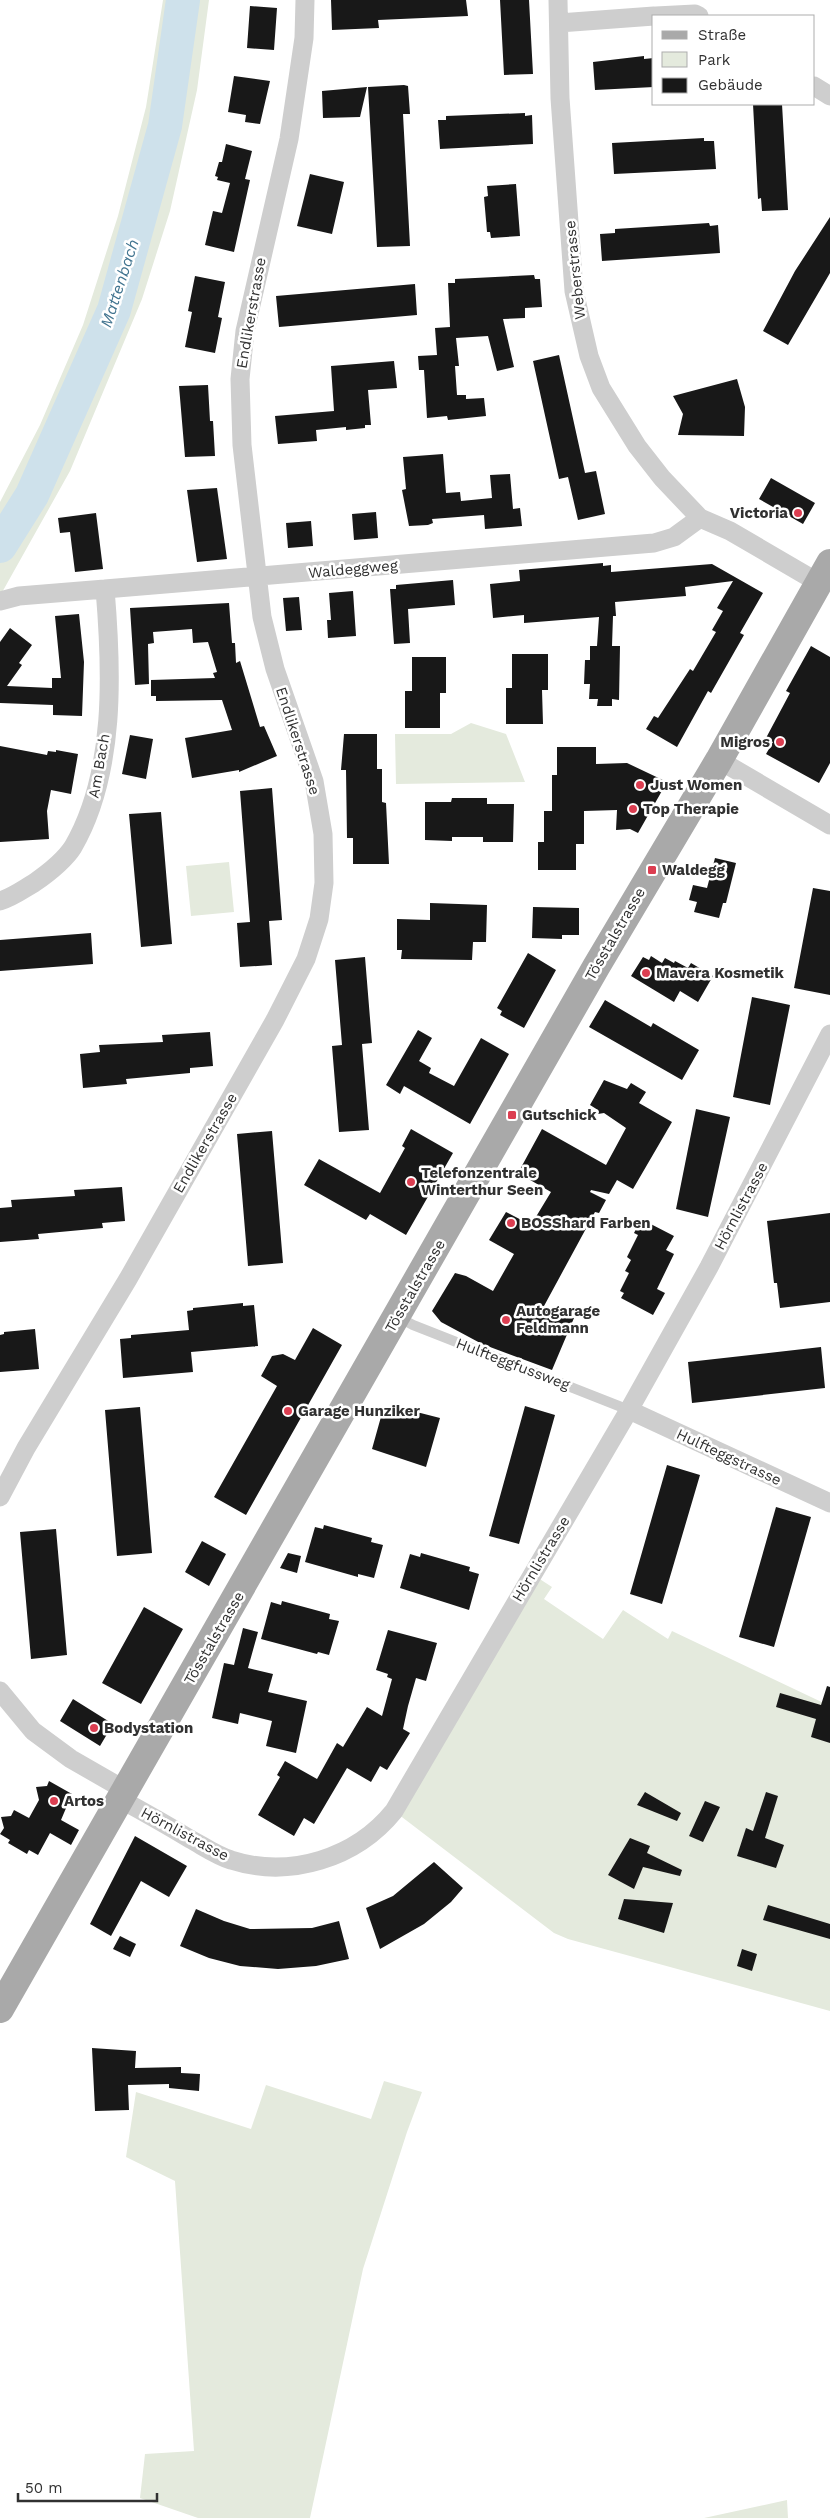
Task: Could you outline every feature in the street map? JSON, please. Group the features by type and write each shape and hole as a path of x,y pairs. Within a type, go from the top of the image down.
{"main road":[{"name":"Tösstalstrasse","path":"0,2009 645,882 719,760 824,573"}],"street":[{"name":"Endlikerstrasse","path":"0,1497 26,1448 128,1279 275,1020 306,959 319,919 324,883 324,834 316,790 275,669 262,617 242,445 240,379 247,322 289,139 304,38 305,0"},
{"name":"Weberstrasse","path":"558,0 560,98 574,291 589,356 605,394 637,446 662,478 700,518 824,573"},
{"path":"662,15 699,10"},
{"path":"559,23 652,16"},
{"path":"815,87 830,96"},
{"name":"Waldeggweg","path":"0,601 19,596 654,543 674,537 700,518"},
{"name":"Am Bach","path":"0,901 11,898 47,874 72,848 91,809 100,773 109,694 111,653 105,589"},
{"path":"719,760 830,824"},
{"name":"Hörnlistrasse","path":"122,1794 231,1860 256,1865 284,1866 315,1862 352,1848 385,1822 394,1811 629,1410 708,1267 830,1034"},
{"name":"Hulfteggstrasse","path":"629,1410 830,1503"},
{"path":"0,1691 33,1731 122,1794"}],"lane":[{"name":"Hulfteggfussweg","path":"397,1316 413,1325 629,1410"}],"green space":[{"path":"163,0 209,0 197,90 170,211 142,299 70,471 0,596 0,502 40,425 83,325 118,216 146,107"},
{"path":"471,723 506,734 525,782 396,784 395,734 451,734"},
{"path":"229,862 234,912 191,916 186,866"},
{"path":"532,1574 552,1587 544,1599 603,1639 623,1610 668,1639 672,1631 830,1706 830,2011 568,1939 554,1933 394,1811"},
{"path":"384,2081 422,2092 407,2132 363,2269 310,2518 198,2518 140,2498 145,2454 194,2451 175,2181 126,2157 136,2092 251,2129 266,2085 371,2119"},
{"path":"787,2500 788,2518 704,2518"}],"building":[{"path":"331,0 466,0 468,16 378,20 379,28 332,30"},
{"path":"500,0 529,0 533,74 504,75"},
{"path":"250,6 277,8 274,50 247,48"},
{"path":"644,56 644,59 652,58 652,87 595,90 593,62"},
{"path":"234,76 270,81 260,124 245,122 246,115 228,112"},
{"path":"408,86 410,114 403,114 410,246 377,247 368,87"},
{"path":"367,87 360,117 323,118 322,91"},
{"path":"753,105 782,105 788,210 762,211 761,198 758,199"},
{"path":"525,113 525,116 532,115 533,144 440,149 438,120 446,120 446,116"},
{"path":"704,138 704,141 714,141 716,169 614,174 612,143"},
{"path":"226,144 252,151 245,179 250,180 234,252 205,245 213,211 222,213 230,183 217,180 218,177 215,176 219,162 222,162"},
{"path":"310,174 344,182 332,234 297,226"},
{"path":"516,184 520,236 491,238 490,232 487,232 484,197 488,196 487,186"},
{"path":"830,217 830,273 788,345 763,331 795,271"},
{"path":"709,223 710,226 718,225 720,253 602,261 600,234 615,233 615,229"},
{"path":"534,275 535,279 540,279 542,307 525,308 525,318 503,319 514,367 497,371 488,336 456,338 459,366 455,366 457,395 466,395 466,399 484,398 486,416 448,420 447,416 427,418 424,370 419,370 418,356 437,355 435,328 450,327 448,283 455,283 455,279"},
{"path":"195,276 225,282 218,317 222,318 215,353 185,347 192,312 188,311"},
{"path":"415,284 417,315 279,327 276,296"},
{"path":"559,355 585,473 596,471 605,514 578,520 568,477 559,479 533,361"},
{"path":"394,361 397,388 368,390 371,425 365,425 365,428 346,430 346,427 316,430 317,441 278,444 275,416 334,411 331,366"},
{"path":"737,379 745,407 744,436 678,435 683,414 673,396"},
{"path":"208,385 210,421 213,421 215,456 185,457 179,386"},
{"path":"443,454 446,493 460,492 461,501 492,498 490,475 510,474 513,509 520,508 522,526 485,529 484,515 432,519 433,523 428,525 409,526 402,490 406,489 403,457"},
{"path":"771,478 815,503 803,524 759,499"},
{"path":"217,488 227,559 197,562 187,490"},
{"path":"376,512 378,538 354,540 352,514"},
{"path":"96,513 103,569 75,572 70,532 60,533 58,518"},
{"path":"311,521 313,546 288,548 286,523"},
{"path":"603,563 603,566 611,565 611,572 712,564 763,593 740,633 744,635 711,693 708,691 677,747 646,729 654,716 658,718 690,669 693,671 716,632 712,630 723,611 717,608 733,581 685,587 686,596 615,602 616,616 613,616 612,646 620,646 619,700 612,699 612,706 597,706 598,699 589,699 590,684 584,684 585,660 590,660 590,646 597,646 599,617 524,623 524,615 493,618 490,584 520,581 519,570"},
{"path":"453,580 455,605 408,609 410,643 394,644 390,589 396,589 396,585"},
{"path":"353,591 356,636 328,638 327,620 331,620 329,593"},
{"path":"299,597 302,630 286,631 283,598"},
{"path":"229,603 232,643 235,643 236,663 240,661 260,727 264,726 277,756 239,772 239,770 192,778 185,738 232,730 222,700 156,701 156,696 151,696 151,680 215,678 213,673 217,672 208,642 193,643 192,629 153,632 154,643 148,644 149,684 135,685 130,608"},
{"path":"79,614 84,662 82,716 53,715 53,705 0,703 0,642 10,628 32,645 19,663 22,665 7,686 52,688 52,678 61,678 55,616"},
{"path":"811,646 830,657 830,763 819,783 766,754 773,742 766,738 790,693 786,691"},
{"path":"512,654 548,654 548,690 542,690 543,724 506,724 506,688 512,688"},
{"path":"412,657 446,657 446,693 440,693 440,728 405,728 405,691 412,691"},
{"path":"344,734 377,734 377,769 382,769 382,802 386,803 389,864 353,864 353,838 347,838 346,770 341,770"},
{"path":"130,735 153,739 146,779 122,774"},
{"path":"0,746 47,755 48,751 56,752 56,750 78,754 71,794 51,790 47,811 49,839 0,842"},
{"path":"557,747 596,747 596,764 627,763 667,782 638,833 630,829 616,830 617,810 584,811 584,844 576,844 576,870 538,870 538,842 544,842 544,811 552,811 552,775 557,775"},
{"path":"272,788 282,920 269,921 272,965 240,967 237,923 250,922 240,791"},
{"path":"452,798 487,798 487,804 514,804 513,842 483,842 483,837 452,837 452,841 425,840 425,802 451,802"},
{"path":"161,812 172,944 141,947 129,814"},
{"path":"715,858 736,863 726,903 723,903 719,918 694,912 697,902 689,900 693,885 707,888"},
{"path":"813,888 830,891 830,995 794,988"},
{"path":"430,903 487,905 486,942 473,942 472,960 401,959 402,950 397,950 397,919 430,920"},
{"path":"533,907 579,908 579,935 562,935 562,939 532,938"},
{"path":"91,933 93,964 0,971 0,940"},
{"path":"528,953 556,970 524,1028 500,1015 502,1011 497,1008"},
{"path":"651,956 662,963 665,958 688,968 691,963 713,976 698,1002 680,991 674,1002 631,976 643,957 649,960"},
{"path":"365,957 372,1043 362,1044 369,1130 339,1132 332,1046 342,1045 335,960"},
{"path":"752,997 790,1005 770,1105 733,1097"},
{"path":"605,1000 651,1027 653,1023 699,1050 682,1080 589,1027"},
{"path":"418,1030 432,1038 419,1061 431,1068 429,1073 454,1086 481,1038 509,1054 470,1124 404,1086 400,1094 386,1085"},
{"path":"210,1032 213,1066 190,1068 190,1073 126,1079 127,1084 83,1088 80,1054 100,1052 99,1045 163,1042 162,1035"},
{"path":"604,1080 627,1089 631,1083 646,1092 639,1103 672,1122 633,1189 617,1180 609,1194 591,1190 590,1192 606,1200 599,1213 595,1212 544,1306 574,1318 552,1370 482,1344 441,1322 432,1311 455,1273 466,1276 493,1291 514,1254 489,1240 506,1212 531,1225 551,1192 518,1173 542,1129 606,1165 626,1128 604,1113 598,1114 598,1110 590,1105"},
{"path":"696,1109 730,1117 708,1217 676,1209"},
{"name":"Telefonzentrale Winterthur Seen","path":"411,1129 453,1153 406,1235 370,1214 366,1220 304,1185 319,1159 380,1193 405,1148 402,1146"},
{"path":"272,1131 283,1263 248,1266 237,1134"},
{"path":"122,1187 125,1221 102,1223 103,1228 38,1234 39,1239 0,1242 0,1208 12,1207 11,1200 75,1196 74,1190"},
{"path":"830,1213 830,1302 780,1308 777,1283 774,1283 767,1221"},
{"path":"641,1219 674,1236 666,1250 674,1254 657,1289 665,1293 653,1315 621,1298 624,1293 620,1291 629,1273 625,1271 631,1260 627,1257 638,1235 634,1233"},
{"path":"243,1303 243,1306 254,1305 258,1346 191,1352 193,1372 123,1378 120,1339 131,1338 131,1335 189,1330 187,1311 193,1310 193,1308"},
{"path":"313,1328 342,1345 246,1515 214,1497 277,1386 261,1376 272,1356 283,1354 295,1360"},
{"path":"35,1329 39,1369 0,1372 0,1335 4,1334 4,1332"},
{"path":"821,1347 825,1388 692,1403 688,1362"},
{"path":"384,1406 400,1410 401,1408 440,1418 426,1467 372,1449"},
{"path":"525,1406 555,1415 519,1544 489,1536"},
{"path":"140,1407 152,1553 117,1556 105,1410"},
{"path":"667,1465 700,1475 662,1604 630,1594"},
{"path":"776,1507 811,1517 774,1647 739,1637"},
{"path":"324,1525 372,1538 371,1542 383,1545 374,1578 358,1574 358,1577 305,1562 315,1527 323,1529"},
{"path":"56,1529 67,1655 31,1659 20,1532"},
{"path":"202,1541 226,1554 209,1586 185,1572"},
{"path":"288,1553 301,1556 297,1573 280,1568"},
{"path":"421,1553 470,1567 469,1571 479,1574 469,1610 400,1588 410,1554 420,1557"},
{"path":"282,1601 330,1614 329,1619 339,1621 329,1655 318,1652 317,1654 261,1639 271,1602 281,1605"},
{"path":"144,1607 183,1629 141,1704 102,1683"},
{"path":"243,1628 258,1632 248,1668 273,1674 268,1692 307,1701 296,1753 266,1746 272,1721 240,1713 238,1724 212,1718 224,1663 234,1665"},
{"path":"388,1630 437,1643 426,1681 416,1678 403,1729 410,1733 387,1770 380,1766 371,1782 347,1768 314,1824 304,1818 294,1836 258,1815 280,1777 277,1775 285,1761 317,1779 337,1743 343,1747 367,1707 382,1716 392,1679 387,1677 388,1674 376,1670"},
{"path":"827,1686 830,1687 830,1743 811,1737 816,1719 776,1707 780,1693 821,1705"},
{"path":"73,1699 113,1724 100,1746 60,1721"},
{"path":"49,1781 72,1794 61,1820 79,1830 71,1845 50,1833 38,1855 29,1850 27,1854 8,1843 10,1840 0,1834 4,1828 1,1817 11,1816 14,1810 29,1818 39,1800 36,1787 47,1786"},
{"path":"645,1792 681,1813 677,1821 637,1805"},
{"path":"766,1792 778,1796 765,1838 784,1845 776,1868 737,1856 746,1828 753,1831"},
{"path":"705,1801 720,1807 703,1842 689,1836"},
{"path":"135,1836 187,1866 169,1897 141,1881 111,1936 90,1924"},
{"path":"630,1838 650,1846 647,1853 682,1870 680,1876 643,1867 634,1889 608,1875"},
{"path":"434,1862 463,1888 451,1902 424,1924 380,1949 366,1908 393,1896"},
{"path":"624,1899 673,1903 664,1933 618,1919"},
{"path":"768,1905 830,1924 830,1939 763,1920"},
{"path":"196,1909 224,1921 250,1929 312,1928 339,1921 349,1959 316,1966 278,1969 240,1966 209,1958 180,1946"},
{"path":"120,1936 136,1944 130,1957 113,1949"},
{"path":"742,1949 757,1954 752,1971 737,1966"},
{"path":"92,2048 136,2051 135,2068 181,2067 181,2073 200,2074 199,2091 169,2088 169,2084 128,2085 129,2110 95,2111"}],"waterway":[{"name":"Mattenbach","path":"0,546 32,495 114,310 165,126 183,0"}],"place":[{"name":"Victoria","path":"798,513"},
{"name":"Migros","path":"780,742"},
{"name":"Just Women","path":"640,785"},
{"name":"Top Therapie","path":"633,809"},
{"name":"Waldegg","path":"652,870"},
{"name":"Mavera Kosmetik","path":"646,973"},
{"name":"Gutschick","path":"512,1115"},
{"name":"Telefonzentrale Winterthur Seen","path":"411,1182"},
{"name":"BOSShard Farben","path":"511,1223"},
{"name":"Autogarage Feldmann","path":"506,1320"},
{"name":"Garage Hunziker","path":"288,1411"},
{"name":"Bodystation","path":"94,1728"},
{"name":"Artos","path":"54,1801"}]}
